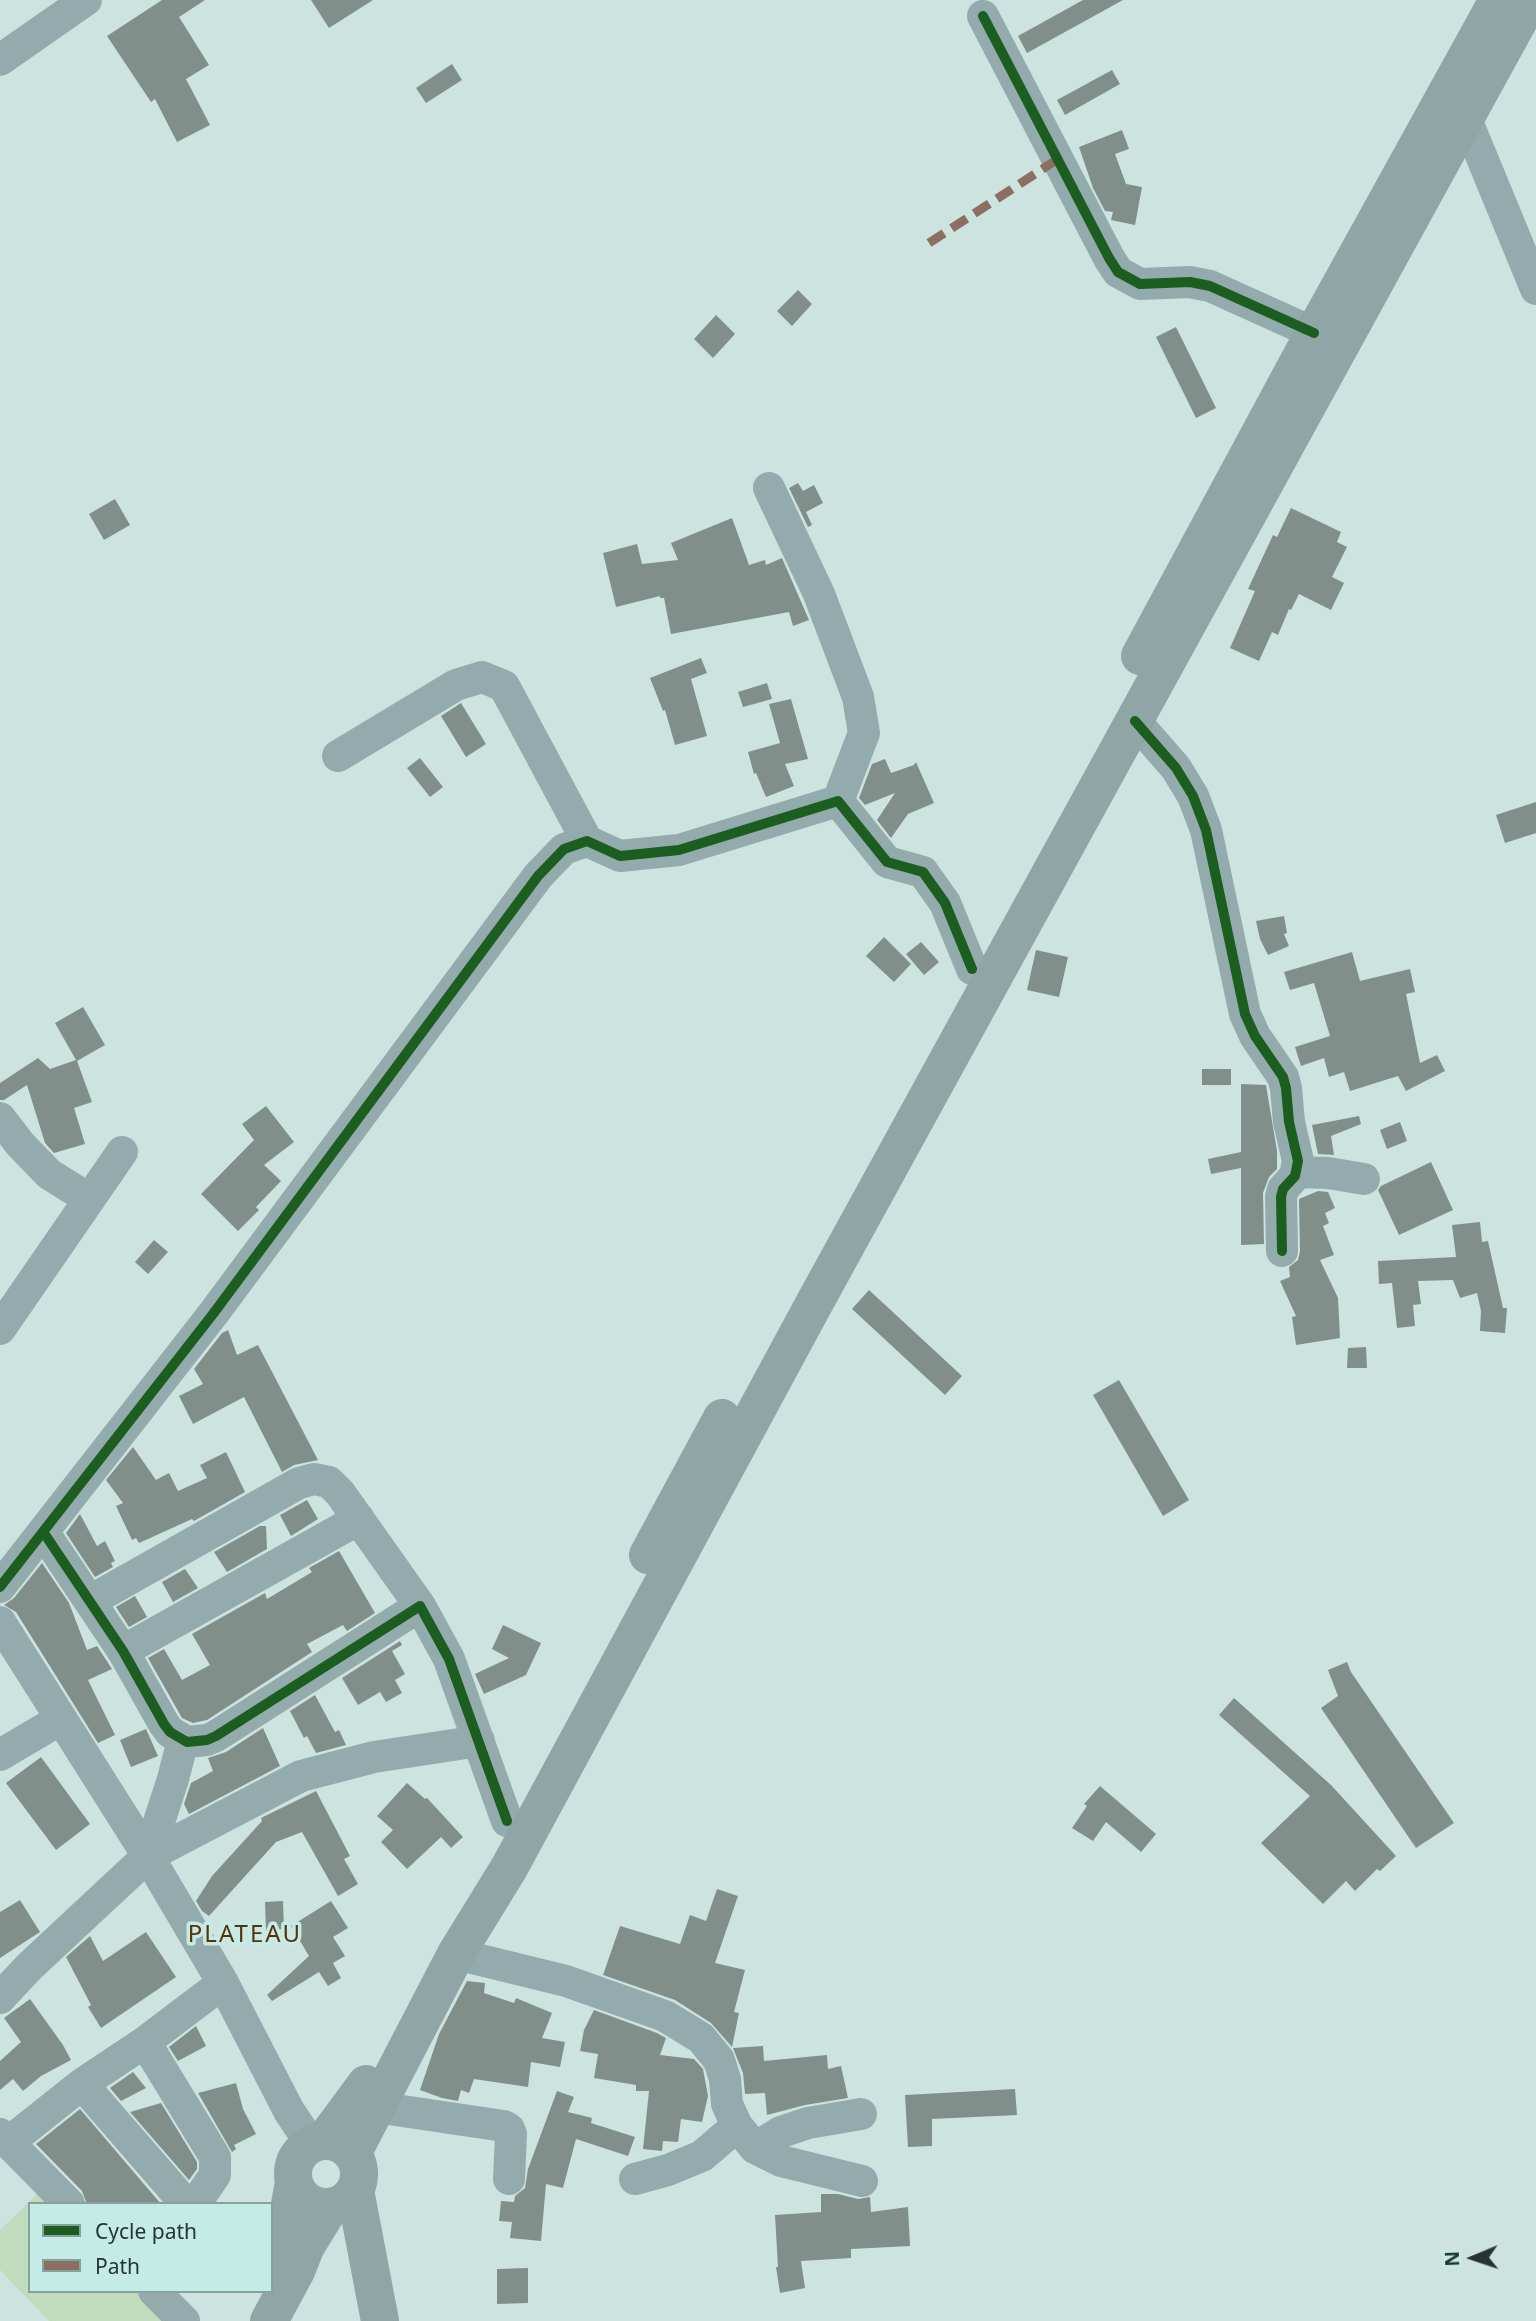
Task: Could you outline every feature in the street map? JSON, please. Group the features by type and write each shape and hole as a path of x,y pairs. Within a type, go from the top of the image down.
{"main road":[{"path":"269,2321 296,2271 335,2174 366,2085 467,1905 507,1821 685,1485 971,968 1314,332 1497,0"},
{"path":"273,2255 287,2221 294,2182 307,2201 318,2206 375,2107 456,1954 509,1868 815,1302 1530,0"},
{"path":"335,2174 357,2321"},
{"path":"335,2174 380,2321"},
{"path":"242,2321 255,2293"}],"street":[{"path":"0,60 77,3"},
{"path":"983,16 1118,272 1140,284 1190,282 1210,286 1314,332"},
{"path":"1465,119 1536,289"},
{"path":"769,488 819,594 858,697 864,733 838,801"},
{"path":"338,756 456,685 482,677 504,686 587,841 620,856 679,850 838,801"},
{"path":"1135,721 1176,768 1193,796 1206,830 1245,1014 1255,1036 1283,1077 1289,1122 1298,1156 1297,1172 1283,1189 1281,1197 1282,1251"},
{"path":"838,801 887,862 923,872 946,904 971,968"},
{"path":"0,1587 213,1314 538,876 564,849 587,841"},
{"path":"0,1118 49,1174 89,1199"},
{"path":"0,1329 122,1152"},
{"path":"1297,1172 1328,1173 1364,1179"},
{"path":"90,1601 306,1480 329,1482 340,1493 420,1606 449,1659 507,1821"},
{"path":"123,1651 359,1519"},
{"path":"44,1533 123,1651 164,1724 170,1732 183,1740 197,1742 216,1736 420,1606"},
{"path":"0,1622 148,1856 223,1983 289,2111 335,2174"},
{"path":"0,1755 61,1718"},
{"path":"148,1856 166,1805 183,1740"},
{"path":"0,1998 29,1967 148,1856 301,1776 374,1757 479,1741"},
{"path":"456,1954 565,1980 674,2021 701,2038 719,2060 725,2080 727,2104 746,2137 781,2161 862,2181"},
{"path":"67,2202 4,2138 145,2042 223,1983"},
{"path":"145,2042 215,2157 215,2175 196,2202"},
{"path":"82,2084 184,2202"},
{"path":"375,2107 504,2126 511,2134 509,2179"},
{"path":"635,2179 668,2169 746,2137 781,2132 808,2123 861,2113"},
{"path":"156,2293 184,2321"}],"green space":[{"path":"42,2189 54,2202 29,2202"},
{"path":"28,2203 28,2293 141,2293 168,2321 49,2321 0,2270 0,2230"}],"building":[{"path":"162,0 205,0 179,17 209,65 186,79 210,125 177,142 155,99 151,102 107,36"},
{"path":"311,0 373,0 329,28"},
{"path":"1083,0 1123,0 1027,53 1018,36"},
{"path":"452,64 462,80 426,103 416,88"},
{"path":"1112,70 1120,84 1065,115 1057,100"},
{"path":"1122,130 1129,149 1115,154 1126,184 1142,187 1135,225 1111,220 1113,212 1105,211 1093,188 1079,147"},
{"path":"798,290 812,304 792,326 777,311"},
{"path":"716,315 735,334 713,358 694,339"},
{"path":"1176,327 1216,408 1196,418 1156,337"},
{"path":"798,483 803,491 814,485 823,503 806,512 812,525 808,527 789,488"},
{"path":"115,499 130,525 104,540 89,514"},
{"path":"1291,508 1341,532 1337,542 1347,547 1332,577 1344,583 1331,610 1299,594 1278,635 1272,632 1259,661 1230,648 1255,591 1248,589 1273,535 1277,537"},
{"path":"732,518 749,565 765,560 766,565 782,558 809,620 793,626 789,612 671,634 664,598 660,596 616,607 603,553 637,544 642,564 678,560 671,543"},
{"path":"701,658 707,673 691,679 707,736 675,745 665,710 663,711 650,678"},
{"path":"767,683 772,699 743,707 738,692"},
{"path":"791,699 808,759 785,764 794,786 766,797 756,773 754,774 748,752 780,743 769,704"},
{"path":"461,703 486,744 466,757 441,716"},
{"path":"420,758 443,787 430,797 407,768"},
{"path":"885,759 891,773 916,762 934,803 908,814 891,838 877,820 895,793 865,805 859,798 872,764"},
{"path":"1536,802 1536,833 1505,843 1496,815"},
{"path":"1284,916 1287,933 1284,934 1289,946 1268,955 1260,939 1256,921"},
{"path":"884,937 911,964 894,982 866,956"},
{"path":"921,942 939,962 924,975 906,954"},
{"path":"1036,950 1068,957 1059,997 1027,990"},
{"path":"1352,952 1360,981 1410,969 1415,992 1406,994 1420,1063 1437,1055 1445,1071 1406,1091 1398,1076 1350,1091 1344,1072 1329,1077 1324,1058 1301,1066 1295,1047 1330,1036 1314,983 1290,990 1284,972"},
{"path":"83,1007 105,1045 77,1061 92,1102 74,1108 85,1144 54,1153 45,1143 27,1085 0,1100 0,1083 38,1058 50,1069 76,1060 55,1023"},
{"path":"1202,1069 1231,1069 1231,1085 1202,1085"},
{"path":"1241,1084 1266,1085 1277,1151 1277,1169 1269,1177 1263,1193 1264,1244 1241,1245 1241,1168 1211,1174 1208,1159 1241,1152"},
{"path":"266,1106 294,1142 264,1165 281,1181 256,1207 259,1210 238,1231 201,1194 254,1140 242,1124"},
{"path":"1359,1116 1361,1124 1331,1136 1334,1155 1318,1154 1312,1125"},
{"path":"1400,1122 1407,1141 1387,1149 1380,1130"},
{"path":"1431,1162 1453,1210 1399,1235 1378,1190 1381,1186"},
{"path":"1318,1191 1328,1192 1335,1208 1325,1213 1329,1223 1323,1226 1334,1255 1320,1260 1338,1298 1340,1338 1296,1345 1292,1317 1296,1316 1280,1281 1290,1277 1289,1267 1298,1260 1299,1199"},
{"path":"1480,1222 1482,1242 1488,1241 1503,1308 1507,1308 1505,1333 1480,1331 1481,1311 1477,1293 1460,1298 1453,1280 1418,1281 1421,1304 1413,1305 1415,1326 1397,1328 1392,1283 1379,1284 1378,1261 1456,1257 1452,1225"},
{"path":"154,1240 168,1252 148,1274 135,1262"},
{"path":"869,1290 962,1376 945,1395 852,1309"},
{"path":"228,1330 237,1355 258,1345 318,1460 294,1465 282,1472 244,1397 193,1424 179,1396 203,1384 194,1369 222,1333"},
{"path":"1366,1347 1367,1368 1347,1368 1348,1348"},
{"path":"1119,1380 1189,1500 1163,1516 1093,1395"},
{"path":"133,1447 156,1480 169,1473 178,1491 207,1478 200,1465 226,1452 245,1492 194,1521 192,1519 139,1543 136,1538 132,1540 116,1506 123,1503 106,1480"},
{"path":"307,1500 318,1519 291,1536 280,1515"},
{"path":"80,1514 97,1546 105,1541 115,1561 111,1563 113,1567 95,1577 66,1533"},
{"path":"260,1526 266,1526 267,1549 227,1572 214,1552"},
{"path":"339,1551 375,1613 347,1631 343,1625 307,1644 312,1652 207,1720 193,1723 182,1718 148,1658 164,1649 182,1680 210,1665 192,1634 265,1593 267,1599 312,1572 309,1568"},
{"path":"42,1563 69,1603 87,1650 97,1646 112,1669 88,1680 115,1735 98,1743 16,1612 4,1605 14,1598"},
{"path":"185,1569 198,1588 173,1602 162,1582"},
{"path":"135,1596 147,1617 129,1627 116,1607"},
{"path":"503,1625 541,1643 526,1675 484,1694 475,1674 509,1658 492,1649"},
{"path":"400,1641 402,1645 392,1651 405,1674 395,1680 402,1693 386,1702 380,1692 358,1705 342,1678"},
{"path":"1347,1662 1351,1672 1454,1823 1416,1848 1321,1708 1338,1696 1328,1670"},
{"path":"315,1695 335,1732 339,1730 346,1745 316,1753 307,1736 304,1738 290,1711"},
{"path":"1234,1698 1331,1785 1396,1856 1380,1871 1377,1869 1355,1891 1346,1881 1323,1904 1261,1843 1310,1796 1219,1715"},
{"path":"263,1728 280,1766 189,1814 184,1804 191,1783 213,1771 208,1758 226,1752"},
{"path":"146,1729 158,1756 131,1767 120,1740"},
{"path":"41,1757 90,1824 56,1850 6,1783"},
{"path":"407,1783 427,1798 463,1837 451,1848 441,1837 407,1869 381,1842 393,1830 377,1816"},
{"path":"1100,1786 1156,1834 1141,1852 1106,1822 1093,1841 1072,1828 1087,1806 1084,1804"},
{"path":"316,1791 350,1856 344,1859 358,1884 338,1896 302,1832 276,1842 209,1916 202,1911 196,1901 212,1876 262,1821 261,1818"},
{"path":"717,1889 738,1896 715,1963 745,1970 734,2012 739,2013 732,2047 711,2023 675,2000 603,1975 620,1926 680,1944 690,1915 706,1921"},
{"path":"20,1900 40,1932 0,1958 0,1912"},
{"path":"283,1901 284,1929 266,1930 265,1902"},
{"path":"331,1901 348,1928 333,1937 345,1956 333,1963 341,1978 328,1986 319,1972 272,2001 267,1995 309,1956 291,1926"},
{"path":"146,1932 176,1977 101,2028 88,2007 91,2005 66,1957 90,1936 103,1961"},
{"path":"467,1981 485,1983 484,1993 514,2003 516,1998 552,2013 542,2038 565,2042 560,2067 531,2062 528,2087 474,2079 469,2093 461,2090 458,2101 420,2090 439,2034"},
{"path":"30,1999 71,2060 41,2076 23,2091 13,2079 0,2090 0,2061 21,2042 4,2018"},
{"path":"594,2010 657,2033 666,2038 660,2055 694,2059 703,2069 708,2096 702,2122 681,2119 678,2142 663,2141 662,2151 643,2149 649,2091 636,2091 636,2085 594,2078 598,2054 580,2051 584,2030"},
{"path":"196,2026 206,2046 178,2061 169,2047"},
{"path":"763,2046 764,2061 827,2055 828,2069 841,2066 848,2098 767,2115 765,2093 745,2094 743,2073 733,2048"},
{"path":"133,2072 146,2088 121,2101 110,2088"},
{"path":"236,2083 243,2109 256,2134 234,2145 236,2149 232,2152 198,2093"},
{"path":"1015,2089 1017,2115 932,2119 932,2146 908,2147 905,2095"},
{"path":"557,2091 574,2097 568,2112 592,2118 591,2123 635,2137 628,2156 576,2139 563,2188 546,2184 541,2241 510,2238 512,2222 499,2221 501,2201 514,2202 515,2196 525,2188 528,2169"},
{"path":"161,2103 197,2162 197,2169 189,2180 130,2112"},
{"path":"80,2109 159,2202 86,2202 82,2191 36,2144"},
{"path":"821,2194 838,2194 858,2199 870,2197 871,2212 908,2207 910,2246 851,2249 851,2258 801,2261 805,2288 780,2293 776,2267 775,2215 821,2212"},
{"path":"528,2268 528,2303 497,2304 497,2269"}],"marked path":[{"path":"929,243 1058,159"}],"cycle path":[{"path":"983,16 1118,272 1140,284 1190,282 1210,286 1314,333"},
{"path":"1135,721 1176,768 1193,796 1206,830 1245,1014 1255,1036 1283,1077 1298,1161 1295,1176 1283,1189 1281,1197 1282,1251"},
{"path":"0,1587 213,1314 538,876 564,849 587,841 620,856 679,850 838,801 887,862 923,872 945,903 972,969"},
{"path":"44,1533 123,1651 164,1724 170,1732 187,1742 216,1736 420,1606 449,1659 507,1821"}],"district":[{"name":"PLATEAU","path":"245,1935"}]}
